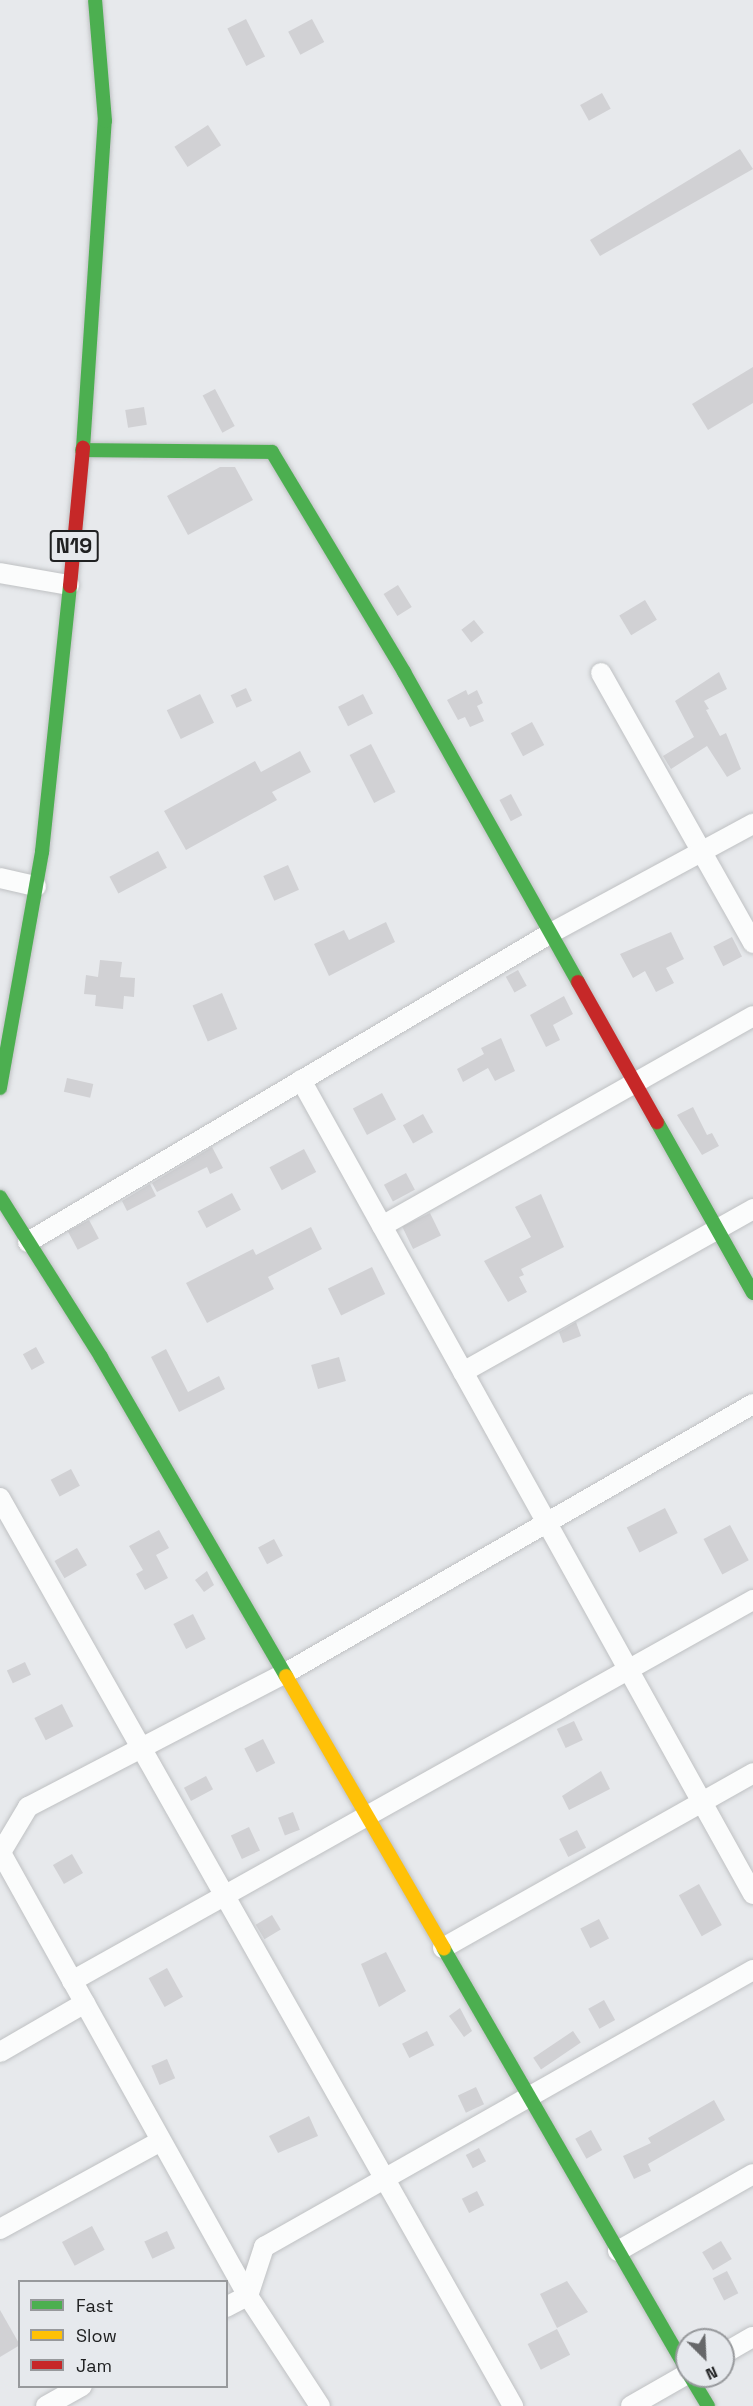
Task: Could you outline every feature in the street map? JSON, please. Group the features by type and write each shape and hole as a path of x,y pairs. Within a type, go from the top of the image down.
{"street":[{"name":"N19","path":"0,1088 36,886 82,450 105,121 95,0"},
{"path":"82,450 272,452 404,672 753,1293"},
{"path":"0,573 69,585"},
{"path":"601,673 753,943"},
{"path":"28,1242 551,933 753,824"},
{"path":"0,878 36,886"},
{"path":"382,1226 753,1016"},
{"path":"301,1080 753,1894"},
{"path":"0,1197 101,1357 675,2351"},
{"path":"463,1372 753,1209"},
{"path":"320,2406 248,2296 0,1852 28,1807 284,1674 753,1404"},
{"path":"0,1498 513,2406"},
{"path":"72,1981 753,1600"},
{"path":"443,1948 753,1773"},
{"path":"228,2306 248,2296 264,2247 753,1970"},
{"path":"0,2052 85,2003"},
{"path":"0,2229 161,2141"},
{"path":"618,2250 753,2174"},
{"path":"735,2347 753,2337"},
{"path":"631,2406 675,2381"},
{"path":"46,2406 78,2388"},
{"path":"697,2388 708,2406"}],"building":[{"path":"246,19 265,56 246,66 227,29"},
{"path":"312,19 324,42 300,55 288,32"},
{"path":"602,93 611,109 589,121 580,105"},
{"path":"208,125 221,145 188,167 174,147"},
{"path":"740,149 753,169 600,256 590,240"},
{"path":"753,367 753,403 708,430 692,404"},
{"path":"215,389 235,426 222,433 203,396"},
{"path":"144,407 147,425 128,428 125,410"},
{"path":"220,467 235,467 253,500 188,535 167,496"},
{"path":"398,585 412,607 397,616 384,594"},
{"path":"645,600 657,620 631,635 619,615"},
{"path":"474,620 484,633 471,642 461,630"},
{"path":"719,672 727,689 704,701 709,709 706,710 720,736 726,733 741,769 727,777 707,746 671,769 663,756 694,737 675,701"},
{"path":"246,688 252,701 237,708 231,695"},
{"path":"466,690 468,695 477,690 483,703 477,706 484,721 470,727 465,717 458,720 447,700"},
{"path":"200,694 214,723 181,739 167,710"},
{"path":"363,694 373,714 348,726 338,707"},
{"path":"532,722 544,745 523,756 511,733"},
{"path":"371,744 396,792 374,803 350,755"},
{"path":"300,751 311,772 272,792 277,800 186,850 164,811 255,761 261,772"},
{"path":"511,794 522,815 511,821 500,800"},
{"path":"158,851 167,868 118,894 109,877"},
{"path":"288,865 299,890 274,901 263,876"},
{"path":"386,922 395,942 329,976 314,944 344,930 349,940"},
{"path":"671,932 684,959 666,968 674,983 656,992 645,971 633,978 620,954"},
{"path":"732,937 742,957 723,966 713,947"},
{"path":"100,960 122,962 120,977 135,978 134,997 124,996 123,1009 95,1006 96,995 84,994 86,975 98,977"},
{"path":"518,970 527,986 514,993 506,977"},
{"path":"222,993 237,1029 208,1041 193,1006"},
{"path":"564,996 573,1014 553,1025 560,1040 546,1047 530,1015"},
{"path":"501,1038 515,1071 495,1081 488,1068 463,1082 457,1069 484,1054 481,1048"},
{"path":"67,1078 93,1084 90,1098 64,1092"},
{"path":"382,1093 396,1119 367,1135 353,1108"},
{"path":"693,1107 707,1135 712,1133 719,1146 702,1155 677,1115"},
{"path":"423,1114 433,1132 413,1144 403,1125"},
{"path":"212,1147 223,1168 210,1174 207,1167 157,1192 152,1183"},
{"path":"304,1149 316,1172 282,1190 270,1167"},
{"path":"406,1173 415,1190 393,1202 384,1185"},
{"path":"150,1184 156,1196 127,1211 122,1201"},
{"path":"232,1193 241,1210 206,1228 198,1211"},
{"path":"541,1194 564,1247 521,1269 524,1275 519,1277 527,1292 508,1302 484,1261 531,1237 515,1207"},
{"path":"430,1213 441,1235 413,1249 402,1227"},
{"path":"89,1220 99,1239 78,1250 68,1231"},
{"path":"311,1227 322,1249 268,1277 274,1289 207,1323 186,1283 253,1249 256,1255"},
{"path":"372,1267 385,1294 341,1315 328,1288"},
{"path":"576,1322 581,1336 563,1343 559,1332"},
{"path":"36,1347 45,1363 32,1370 23,1354"},
{"path":"166,1349 188,1392 219,1376 225,1389 179,1412 151,1357"},
{"path":"339,1357 346,1381 318,1389 311,1365"},
{"path":"71,1469 80,1486 60,1497 51,1480"},
{"path":"665,1508 678,1533 639,1552 627,1528"},
{"path":"730,1525 749,1560 722,1574 704,1539"},
{"path":"159,1530 169,1548 156,1555 168,1578 145,1590 136,1574 143,1570 129,1546"},
{"path":"274,1539 283,1556 267,1564 258,1547"},
{"path":"77,1548 87,1565 64,1578 54,1561"},
{"path":"207,1571 214,1585 204,1592 195,1580"},
{"path":"193,1614 206,1639 186,1649 173,1624"},
{"path":"25,1662 31,1675 13,1683 7,1670"},
{"path":"62,1704 73,1726 46,1740 34,1718"},
{"path":"574,1721 583,1740 566,1748 557,1729"},
{"path":"263,1739 275,1763 257,1773 244,1749"},
{"path":"601,1771 610,1789 569,1810 562,1796"},
{"path":"206,1776 213,1789 191,1801 184,1788"},
{"path":"293,1812 300,1830 285,1835 278,1818"},
{"path":"249,1827 260,1851 242,1859 231,1835"},
{"path":"577,1830 586,1848 568,1857 559,1839"},
{"path":"72,1854 83,1873 64,1884 53,1865"},
{"path":"699,1884 722,1925 702,1936 679,1895"},
{"path":"272,1915 281,1930 264,1939 256,1925"},
{"path":"599,1919 609,1939 590,1948 580,1929"},
{"path":"386,1952 406,1991 379,2007 361,1964"},
{"path":"167,1968 183,1997 165,2007 149,1978"},
{"path":"604,2000 615,2020 599,2029 588,2009"},
{"path":"460,2008 472,2031 464,2037 449,2016"},
{"path":"427,2031 434,2045 409,2058 402,2044"},
{"path":"573,2031 581,2043 541,2069 533,2058"},
{"path":"167,2059 175,2078 160,2085 151,2066"},
{"path":"476,2087 484,2104 466,2113 458,2095"},
{"path":"714,2100 725,2120 648,2164 651,2171 634,2179 623,2156 651,2143 648,2138"},
{"path":"309,2116 318,2136 278,2153 269,2136"},
{"path":"591,2130 602,2150 586,2159 575,2139"},
{"path":"479,2148 486,2161 473,2168 466,2155"},
{"path":"477,2191 484,2205 469,2213 462,2199"},
{"path":"92,2226 105,2250 75,2266 62,2242"},
{"path":"167,2231 175,2248 152,2259 144,2242"},
{"path":"721,2241 732,2259 713,2270 702,2252"},
{"path":"727,2271 738,2293 724,2301 713,2278"},
{"path":"567,2281 588,2312 557,2328 540,2294"},
{"path":"0,2310 18,2342 18,2346 0,2357"},
{"path":"557,2329 570,2355 541,2370 528,2344"}],"traffic: fast":[{"path":"83,448 105,121 95,0"},
{"path":"82,450 272,452 404,672 578,982"},
{"path":"0,1088 42,852 70,586"},
{"path":"657,1122 753,1293"},
{"path":"0,1197 101,1357 286,1676"},
{"path":"444,1949 675,2349"},
{"path":"697,2388 708,2406"}],"traffic: slow":[{"path":"286,1676 444,1949"}],"traffic: jam":[{"path":"70,586 83,448"},
{"path":"578,982 657,1122"}]}
